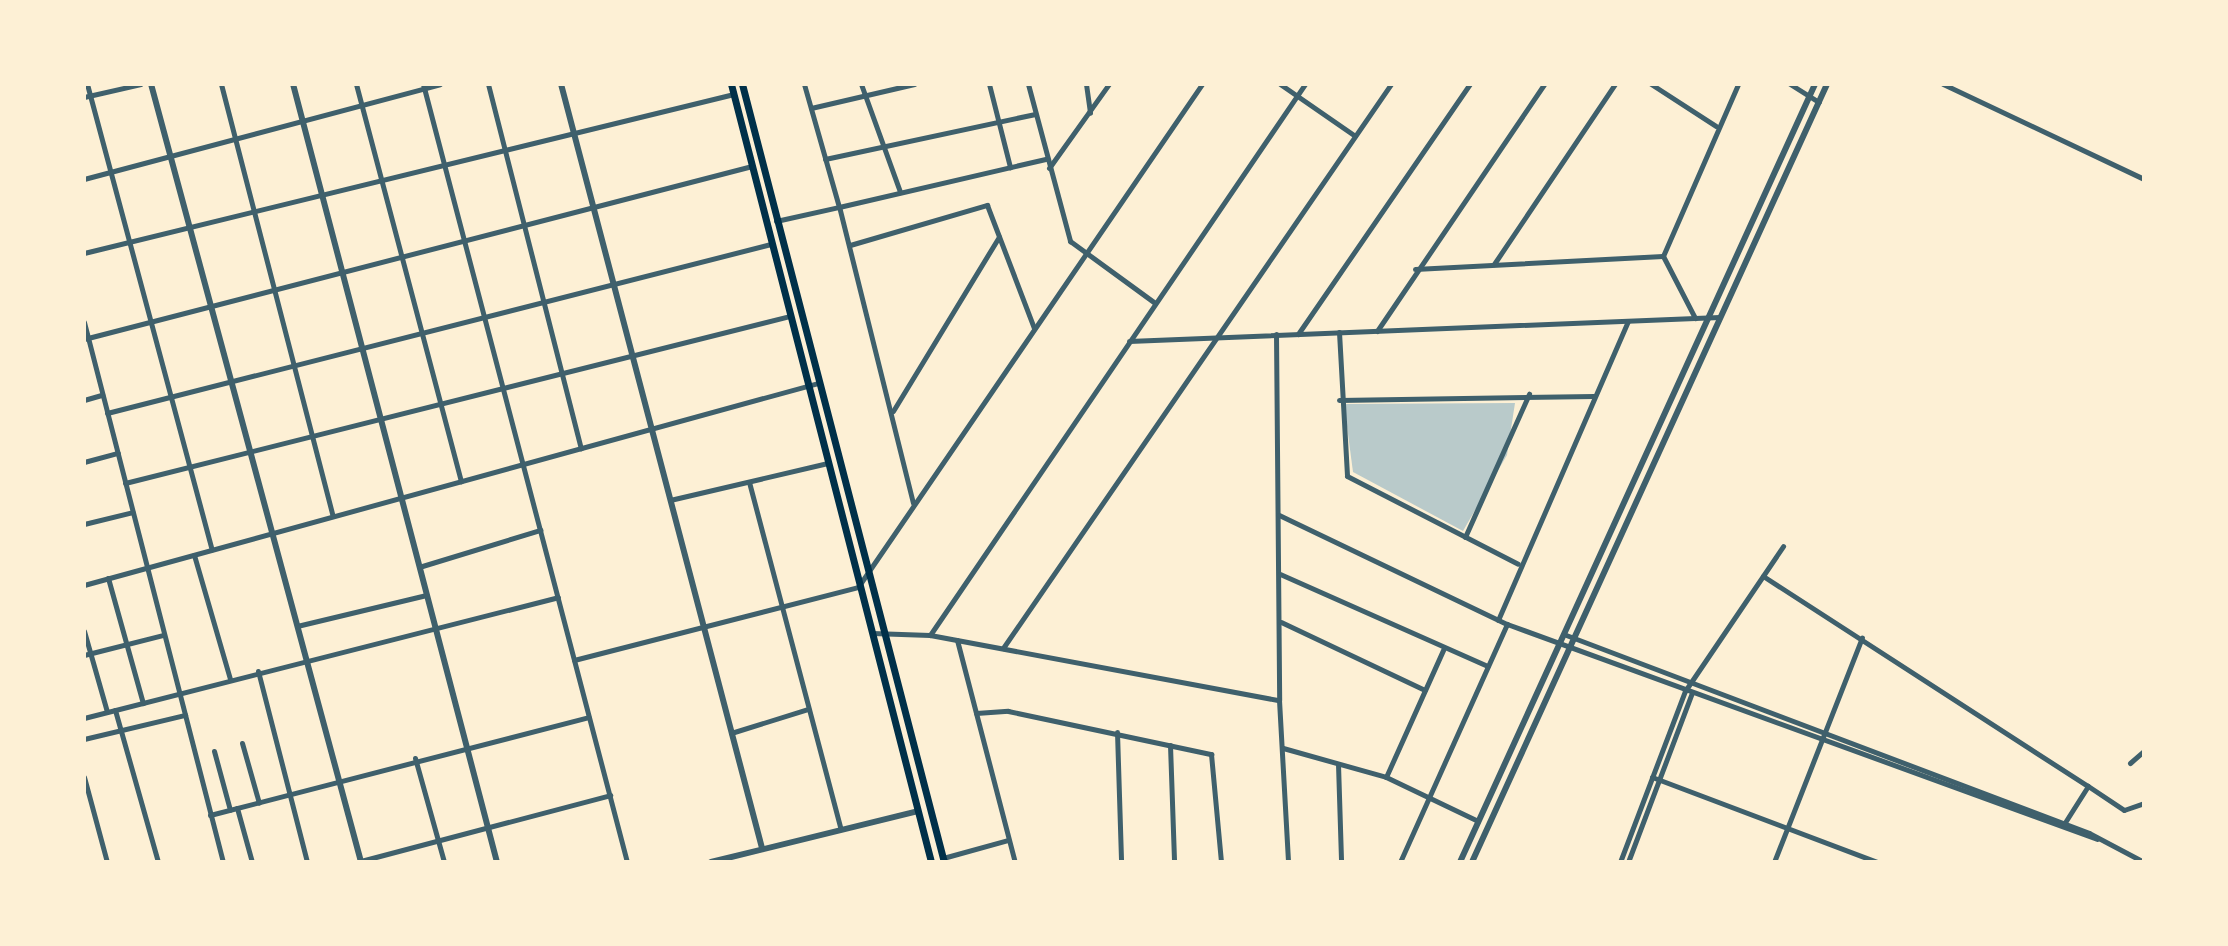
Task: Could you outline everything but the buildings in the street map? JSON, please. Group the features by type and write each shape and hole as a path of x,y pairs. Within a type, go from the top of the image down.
{"main road":[{"path":"731,84 931,862"},
{"path":"742,84 882,632 944,860"}],"street":[{"path":"88,84 87,96 111,172 169,397 212,549"},
{"path":"87,96 141,84"},
{"path":"151,84 359,862 487,825 610,795"},
{"path":"221,84 334,516"},
{"path":"293,84 497,862"},
{"path":"356,84 461,481"},
{"path":"84,179 424,86 440,84"},
{"path":"488,84 581,448"},
{"path":"561,84 762,848"},
{"path":"804,84 850,245 893,411 913,503"},
{"path":"861,84 900,192"},
{"path":"811,108 914,84"},
{"path":"989,84 1010,167"},
{"path":"1028,84 1070,241 1084,256 1155,303"},
{"path":"1086,84 1090,113"},
{"path":"1049,169 1109,84"},
{"path":"574,660 859,587 913,503 1202,84"},
{"path":"1280,84 1355,136"},
{"path":"930,635 1305,84"},
{"path":"1003,648 1222,336 1391,84"},
{"path":"1298,334 1469,84"},
{"path":"1377,331 1415,269 1545,84"},
{"path":"1494,264 1615,84"},
{"path":"1651,84 1716,126"},
{"path":"1695,318 1663,256 1716,126 1738,84"},
{"path":"1790,84 1819,102"},
{"path":"1460,862 1566,635 1815,84"},
{"path":"1472,862 1827,84"},
{"path":"1944,84 2144,179"},
{"path":"424,86 628,862"},
{"path":"84,253 734,94"},
{"path":"825,159 998,119 1035,114"},
{"path":"776,221 1046,159"},
{"path":"86,338 752,166"},
{"path":"850,245 987,205 1034,328"},
{"path":"893,411 999,237"},
{"path":"107,413 771,244"},
{"path":"1415,269 1663,256"},
{"path":"125,483 789,316"},
{"path":"1129,341 1720,317"},
{"path":"1498,620 1518,564 1565,474 1594,396 1628,321"},
{"path":"84,322 223,862"},
{"path":"1339,332 1339,400 1347,476 1518,564"},
{"path":"1276,334 1281,622 1279,700 1287,862"},
{"path":"84,585 818,383"},
{"path":"1339,400 1529,394 1594,396"},
{"path":"1465,537 1529,394"},
{"path":"84,400 102,395"},
{"path":"84,462 118,453"},
{"path":"670,500 828,463"},
{"path":"749,482 841,829"},
{"path":"84,524 133,512"},
{"path":"1279,515 1507,624 1821,742 2097,839"},
{"path":"419,567 540,530"},
{"path":"1623,862 1652,777 1693,682 1783,546"},
{"path":"194,555 230,679"},
{"path":"1280,574 1488,666"},
{"path":"1763,576 2124,810 2144,803"},
{"path":"108,578 143,703"},
{"path":"297,626 426,595"},
{"path":"84,718 258,671 558,597"},
{"path":"1281,622 1425,690"},
{"path":"1401,862 1507,624"},
{"path":"84,631 87,654 107,712"},
{"path":"871,633 930,635 1279,700"},
{"path":"87,654 163,635"},
{"path":"1566,635 2064,824 2144,862"},
{"path":"1774,862 1862,638"},
{"path":"957,640 1015,862"},
{"path":"1386,777 1444,648"},
{"path":"258,671 307,862"},
{"path":"1623,862 1659,780 1688,692"},
{"path":"731,733 808,709"},
{"path":"115,710 158,862"},
{"path":"976,713 1008,711 1211,754 1221,862"},
{"path":"84,738 185,715"},
{"path":"210,815 338,782 415,758 589,717"},
{"path":"1117,732 1121,862"},
{"path":"242,743 259,803"},
{"path":"1170,745 1174,862"},
{"path":"1283,748 1386,777 1478,821"},
{"path":"214,751 252,862"},
{"path":"2130,763 2144,751"},
{"path":"415,758 444,862"},
{"path":"1338,764 1340,862"},
{"path":"84,777 107,862"},
{"path":"1652,777 1877,862"},
{"path":"2064,824 2088,786"},
{"path":"711,862 918,811"},
{"path":"944,860 1008,840"}],"shaded area":[{"path":"1515,403 1507,455 1463,531 1353,472 1344,404"}]}
